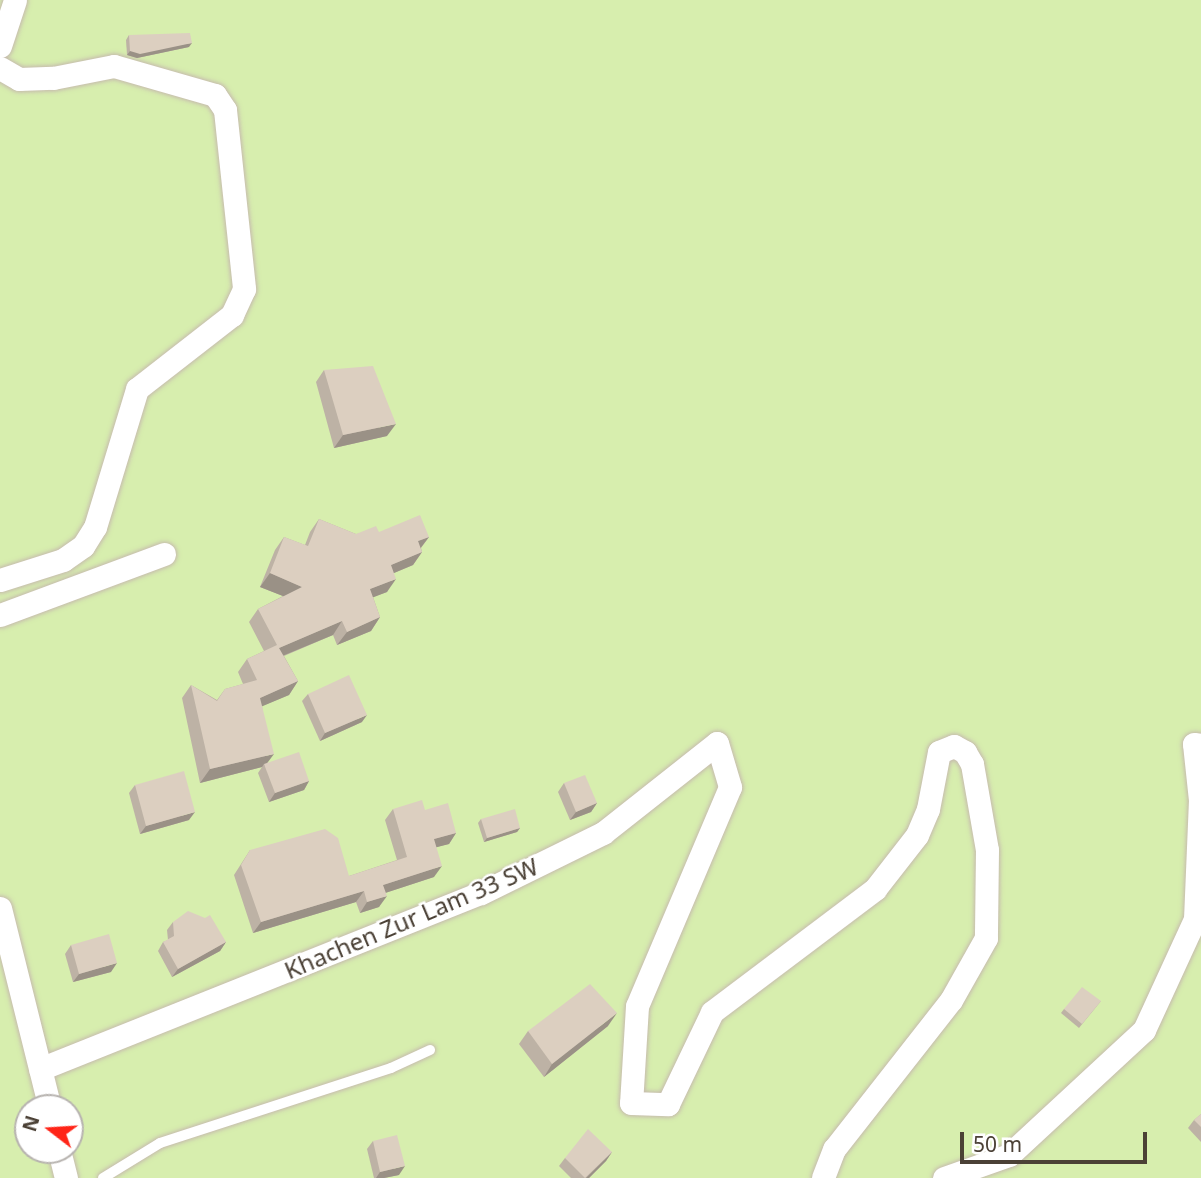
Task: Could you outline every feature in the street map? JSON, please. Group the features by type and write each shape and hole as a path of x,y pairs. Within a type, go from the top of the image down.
{"street":[{"path":"0,46 15,0"},
{"path":"0,68 19,79 53,78 114,66 215,95 225,110 244,289 232,315 137,389 95,527 83,546 63,560 0,580"},
{"path":"0,615 164,554"},
{"name":"Khachen Zur Lam 33 SW","path":"40,1069 481,893 603,833 717,743 730,787 636,1006 631,1103 668,1104 712,1012 875,889 917,835 928,809 939,752 954,746 965,752 972,764 987,850 986,938 951,1000 834,1149 823,1178"},
{"path":"944,1178 1009,1155 1144,1030 1195,919 1200,800 1194,744 1201,745"},
{"path":"0,908 46,1094"}],"lane":[{"path":"103,1178 160,1143 391,1068 430,1050"}],"green space":[{"path":"0,0 1201,0 1201,1178 0,1178"}],"building":[{"path":"190,33 192,43 140,54 130,51 129,35"},
{"path":"373,366 396,424 343,435 324,370"},
{"path":"420,515 429,537 418,541 422,552 391,565 396,579 370,589 380,617 347,632 342,621 279,648 298,681 260,698 274,754 210,769 191,685 217,701 225,689 257,680 247,659 277,645 258,609 302,587 270,573 284,537 308,546 319,519 356,534 376,526 379,532"},
{"path":"349,675 367,715 325,733 308,694"},
{"path":"299,752 309,781 275,793 264,764"},
{"path":"184,771 195,812 146,826 135,785"},
{"path":"585,775 597,803 576,812 564,783"},
{"path":"422,800 425,810 448,803 456,833 434,839 442,866 383,885 387,896 367,902 364,891 261,922 241,865 250,850 325,829 338,838 349,876 407,857 393,809"},
{"path":"515,809 520,828 487,838 481,819"},
{"path":"188,911 205,918 210,915 226,942 178,969 163,942 174,936 173,922"},
{"path":"109,934 117,963 79,974 71,945"},
{"path":"590,984 617,1013 552,1064 528,1031"},
{"path":"1082,987 1101,1001 1082,1024 1064,1009"},
{"path":"1201,1114 1201,1127 1194,1120"},
{"path":"588,1129 612,1152 585,1178 565,1158"},
{"path":"397,1135 405,1166 380,1172 373,1141"}]}
